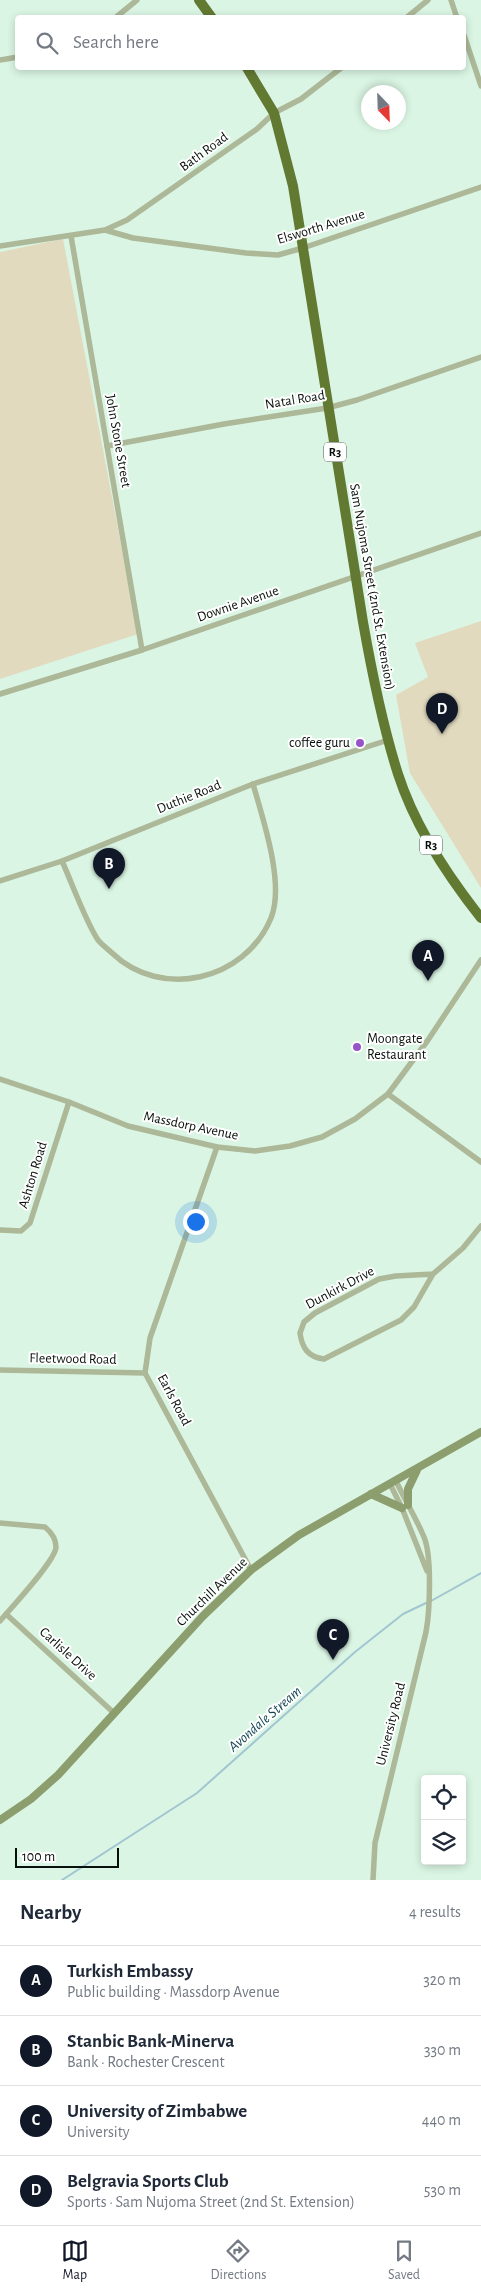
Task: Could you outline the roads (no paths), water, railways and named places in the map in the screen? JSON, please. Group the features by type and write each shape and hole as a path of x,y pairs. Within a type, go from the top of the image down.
{"highway":[{"path":"199,0 210,15"},
{"name":"Sam Nujoma Street (2nd St. Extension)","path":"248,70 274,113 290,172 356,578 376,691 388,740 398,775 422,830 460,891 481,918"}],"main road":[{"name":"Churchill Avenue","path":"0,1820 31,1799 58,1775 203,1616 251,1570 299,1535 481,1432"},
{"path":"371,1494 405,1506 408,1489 418,1468"}],"street":[{"path":"119,15 137,0"},
{"path":"410,15 428,0"},
{"path":"451,0 456,15"},
{"path":"466,41 481,86"},
{"path":"0,60 15,58"},
{"name":"Bath Road","path":"0,246 104,230 127,220 257,129 274,113 301,99 338,70"},
{"name":"Elsworth Avenue","path":"104,230 133,238 246,253 278,255 481,187"},
{"name":"John Stone Street","path":"71,236 142,650"},
{"name":"Natal Road","path":"107,446 224,424 327,408 357,400 481,357"},
{"name":"Downie Avenue","path":"0,694 142,650 356,578 481,533"},
{"name":"Duthie Road","path":"0,881 62,861 253,784 388,740"},
{"path":"62,861 99,940 125,966 159,978 196,979 226,968 251,952 272,917 275,885 271,849 253,784"},
{"name":"Massdorp Avenue","path":"0,1079 69,1102 128,1126 217,1146 255,1151 290,1146 322,1137 355,1119 388,1094 428,1040 481,960"},
{"path":"388,1094 481,1162"},
{"name":"Ashton Road","path":"0,1230 21,1231 30,1223 69,1102"},
{"name":"Earls Road","path":"217,1146 150,1338 145,1373 251,1570"},
{"name":"Dunkirk Drive","path":"433,1274 379,1279 315,1313 304,1322 300,1332 306,1351 312,1357 324,1359 401,1320 414,1307 433,1274 463,1248 481,1226"},
{"name":"Fleetwood Road","path":"0,1370 145,1373"},
{"name":"University Road","path":"373,1880 375,1843 424,1642 430,1609 427,1573 429,1555 424,1537 393,1483"},
{"name":"University Road","path":"405,1506 427,1573"},
{"path":"0,1523 45,1527 53,1536 56,1547 51,1560 0,1621"},
{"name":"Carlisle Drive","path":"6,1614 114,1713"}],"waterway":[{"name":"Avondale Stream","path":"431,1601 481,1573"},
{"name":"Avondale Stream","path":"62,1880 197,1793 355,1652 403,1614 426,1603"}],"place":[{"name":"Belgravia Sports Club","path":"442,734"},
{"name":"coffee guru","path":"360,743"},
{"name":"Stanbic Bank-Minerva","path":"109,889"},
{"name":"Turkish Embassy","path":"428,981"},
{"name":"Moongate Restaurant","path":"357,1047"},
{"name":"University of Zimbabwe","path":"333,1660"}]}
